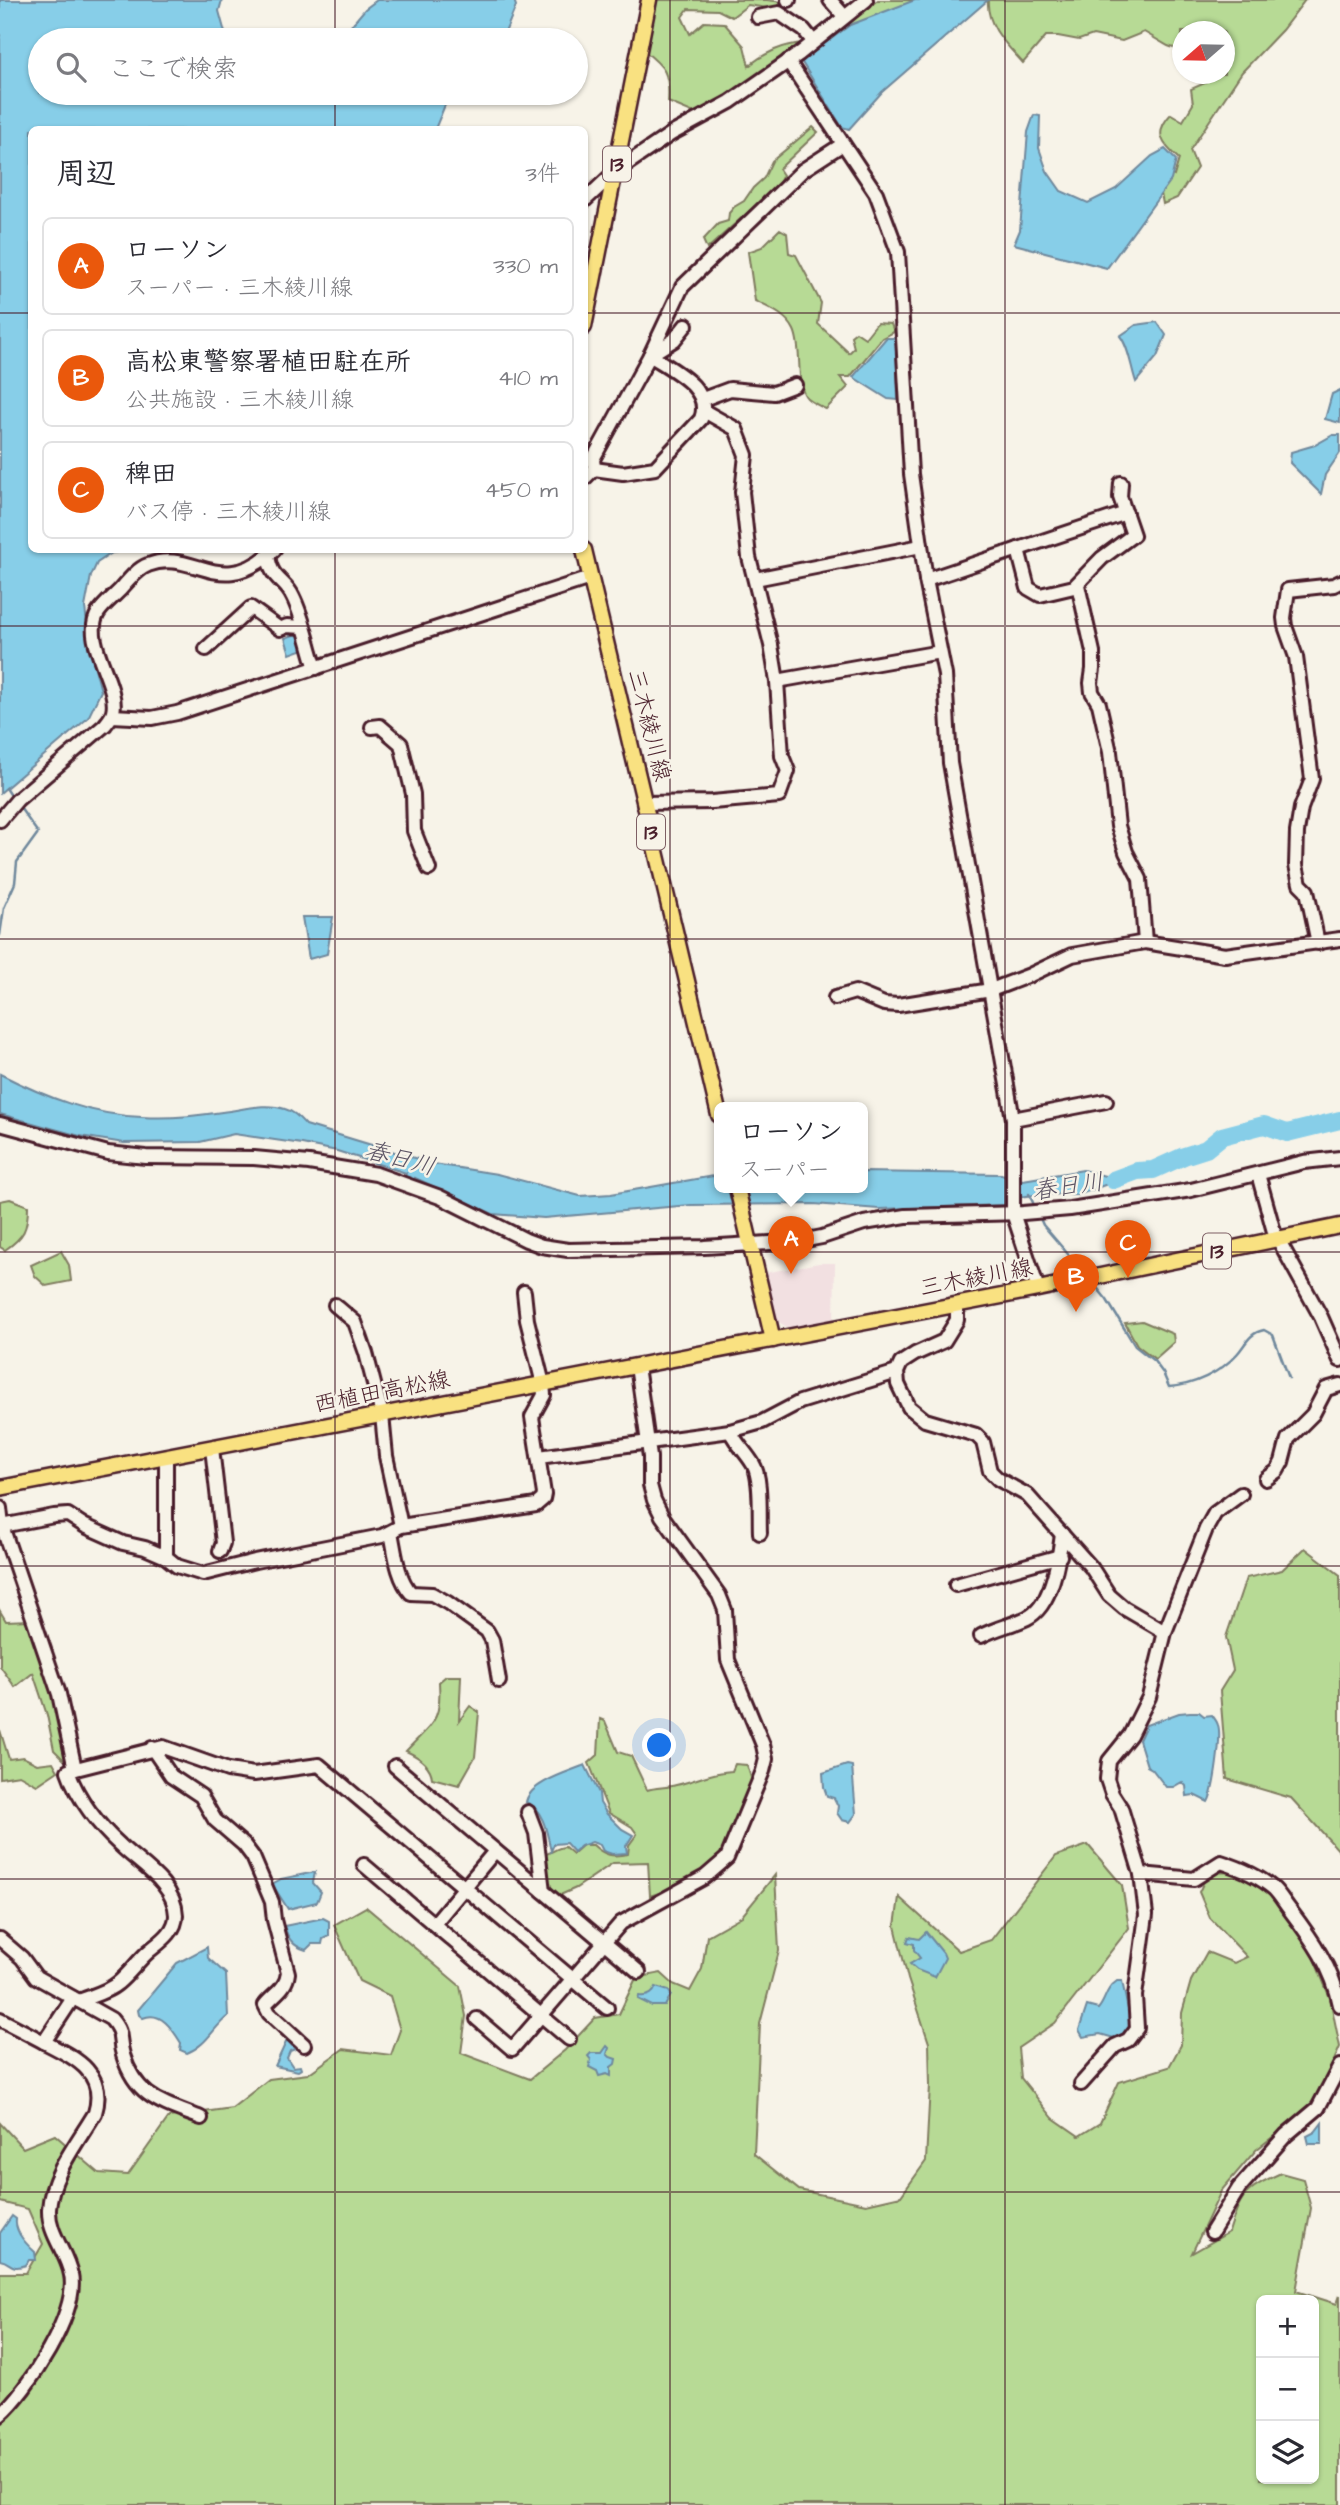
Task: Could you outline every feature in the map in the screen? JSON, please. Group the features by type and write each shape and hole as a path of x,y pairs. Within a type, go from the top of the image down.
{"main road":[{"name":"13","path":"588,307 649,0"},
{"name":"三木綾川線","path":"585,553 716,1102"},
{"path":"738,1193 773,1340"},
{"name":"三木綾川線","path":"773,1340 1038,1289 1340,1226"},
{"name":"西植田高松線","path":"0,1488 773,1340"}],"street":[{"path":"830,0 844,16"},
{"path":"588,197 615,172 671,134 730,102 866,0"},
{"path":"758,17 779,13 804,30 813,41"},
{"path":"788,61 876,193 898,252 911,474 926,580 945,675 951,776 1013,1119 1013,1211 1038,1289"},
{"path":"594,469 593,459 650,355 682,287 803,170 843,144"},
{"path":"650,355 674,340 686,325"},
{"path":"644,803 712,802 779,796 788,771 782,756 777,681 771,645 749,557 742,492 746,455 736,429 704,405 689,382 650,355"},
{"path":"594,469 623,473 655,468 675,444 692,430 704,405 730,389 774,393 796,385"},
{"path":"588,475 594,469"},
{"path":"1018,549 1028,588 1033,593 1040,596 1077,585 1102,558 1133,535 1120,497 1121,483"},
{"path":"926,580 1126,513"},
{"path":"755,579 921,546"},
{"path":"0,820 13,804 112,716 113,699 94,628 97,614 140,569 164,562 232,573 246,569 270,553"},
{"path":"271,553 270,566 275,576 293,595 316,668"},
{"path":"112,716 152,718 177,713 590,578"},
{"path":"1318,943 1307,891 1300,884 1296,865 1299,820 1312,779 1296,657 1283,618 1288,590 1340,582"},
{"path":"1077,585 1093,652 1092,692 1099,704 1110,752 1118,826 1126,852 1140,879 1145,942"},
{"path":"206,649 251,608 280,629 287,626 303,627"},
{"path":"777,681 940,652"},
{"path":"372,727 380,726 401,744 413,794 414,831 429,869"},
{"path":"835,998 855,992 884,1004 898,1006 991,990 1072,955 1145,942 1224,955 1340,939"},
{"path":"1013,1119 1106,1101"},
{"path":"0,1124 108,1153 146,1157 254,1158 310,1163 376,1174 440,1197 526,1240 554,1248 596,1250 800,1241 822,1237 864,1223 906,1216 1070,1209 1191,1190 1304,1162 1340,1158"},
{"path":"1258,1174 1277,1239 1321,1317 1340,1360"},
{"path":"2,1526 68,1516 123,1543 145,1548 177,1566 203,1574 382,1536 396,1529 536,1505 543,1499 544,1494 532,1417 544,1395 527,1320 524,1292"},
{"path":"335,1305 355,1322 382,1415 400,1571 407,1588 411,1593 432,1594 487,1631 492,1640 499,1681"},
{"path":"957,1305 957,1320 944,1341 901,1363 897,1372 898,1384 909,1407 925,1420 976,1436 982,1442 990,1471 998,1479 1027,1495 1091,1567 1109,1595 1165,1632"},
{"path":"477,2020 512,2049 621,1923 705,1877 727,1858 766,1759 763,1745 728,1660 725,1610 719,1595 662,1516 654,1500 637,1366"},
{"path":"539,1457 730,1431 762,1422 800,1402 897,1372"},
{"path":"1266,1479 1277,1471 1288,1438 1312,1415 1326,1389 1340,1385"},
{"path":"730,1431 757,1475 760,1533"},
{"path":"212,1447 223,1543 220,1551"},
{"path":"166,1456 166,1558"},
{"path":"1081,2084 1115,2046 1128,2040 1137,2028 1135,1996 1146,1915 1141,1874 1121,1808 1107,1779 1109,1761 1130,1735 1149,1697 1165,1632 1206,1529 1215,1513 1241,1493"},
{"path":"0,1508 2,1526 59,1694 75,1769"},
{"path":"981,1636 1029,1617 1040,1607 1058,1567 1062,1534"},
{"path":"956,1585 1060,1556"},
{"path":"44,2042 76,2000 117,1984 171,1932 176,1915 171,1897 159,1879 118,1844 72,1784 68,1771 163,1747 228,1770 254,1774 319,1765 607,2008"},
{"path":"152,1748 171,1776 201,1796 215,1820 244,1845 253,1857 272,1902 288,1973 282,1990 265,2005 304,2045"},
{"path":"395,1766 639,1972"},
{"path":"528,1812 536,1833 542,1891"},
{"path":"434,1924 495,1851"},
{"path":"1141,1874 1194,1879 1222,1862 1261,1880 1275,1890 1318,1950 1336,1986 1340,2005"},
{"path":"364,1865 569,2039"},
{"path":"0,1939 22,1958 36,1977 111,2019 118,2027 123,2042 122,2051 131,2075 150,2096 201,2118"},
{"path":"0,2019 83,2065 96,2085 99,2100 95,2113 52,2190 50,2219 71,2275 67,2308 45,2357 21,2393 0,2415"},
{"path":"1213,2232 1239,2188 1286,2136 1318,2108 1340,2066"}],"shaded area":[{"path":"819,1263 835,1263 834,1322 792,1330 777,1321 764,1273"}],"green space":[{"path":"655,0 767,0 790,3 787,11 748,5 732,17 718,10 688,9 682,17 690,34 704,22 724,23 744,46 749,66 775,50 804,43 724,102 694,113 668,102 667,77 661,66 643,50"},
{"path":"878,0 923,0 822,49 824,38"},
{"path":"988,0 1305,0 1235,82 1235,21 1172,21 1172,47 1144,32 1122,41 1093,35 1079,40 1046,36 1023,63 994,27"},
{"path":"1203,84 1234,84 1190,150 1197,168 1177,198 1163,204 1160,188 1166,171 1174,176 1179,159 1164,143 1162,127 1171,114 1183,121 1193,104 1191,89"},
{"path":"813,127 818,132 779,169 783,175 778,185 707,249 703,240 718,224 728,221 729,213 744,201 764,178 772,161"},
{"path":"780,229 787,233 789,253 796,255 821,303 818,324 849,353 854,348 851,336 856,332 865,338 877,323 891,324 894,332 882,338 850,377 840,377 848,387 826,409 809,400 803,392 797,338 791,325 777,312 755,301 748,252 762,247"},
{"path":"10,1199 28,1206 28,1214 24,1232 5,1250 0,1247 0,1201"},
{"path":"61,1251 69,1265 71,1281 46,1286 35,1276 31,1265"},
{"path":"1142,1321 1173,1334 1174,1342 1155,1359 1137,1345 1125,1323"},
{"path":"1305,1548 1340,1575 1340,1852 1291,1798 1227,1779 1220,1691 1233,1670 1226,1637 1246,1578 1282,1570"},
{"path":"0,1611 6,1621 29,1620 51,1686 68,1764 54,1750 47,1715 33,1673 15,1687 0,1666"},
{"path":"446,1676 461,1676 459,1721 470,1706 479,1712 475,1757 459,1785 432,1778 426,1765 406,1751 429,1727 437,1714 439,1682"},
{"path":"600,1719 605,1721 618,1752 631,1756 647,1790 732,1771 735,1764 747,1765 753,1784 731,1840 717,1863 668,1890 650,1896 648,1862 613,1863 576,1888 558,1896 546,1885 543,1855 565,1847 573,1854 583,1845 593,1845 609,1855 628,1854 629,1845 637,1834 632,1827 609,1813 589,1763 598,1755"},
{"path":"0,1730 9,1759 23,1757 37,1764 53,1762 58,1771 37,1785 19,1775 0,1778"},
{"path":"1088,1845 1122,1885 1129,1928 1055,2023 1018,2048 1021,2078 1053,2118 1079,2136 1100,2123 1119,2082 1169,2067 1181,2045 1182,2013 1191,1981 1207,1952 1234,1963 1247,1957 1210,1918 1199,1892 1208,1873 1236,1872 1273,1895 1306,1939 1330,1998 1340,2047 1315,2104 1256,2150 1221,2191 1192,2253 1229,2232 1241,2201 1251,2189 1281,2173 1303,2179 1311,2208 1296,2291 1309,2295 1256,2295 1256,2484 1319,2484 1319,2298 1337,2304 1340,2295 1340,2505 0,2505 0,2273 26,2273 43,2244 28,2209 0,2202 0,2123 23,2148 55,2135 99,2173 128,2175 169,2117 232,2108 269,2079 308,2074 343,2049 391,2055 400,2030 390,1996 359,1981 334,1925 366,1907 460,1986 466,2016 461,2053 530,2079 565,2050 595,2018 619,2014 636,1978 661,1973 673,1984 690,1991 702,1969 707,1936 742,1916 775,1875 779,1951 760,2024 754,2154 799,2190 866,2204 901,2196 926,2161 929,2043 908,1979 895,1926 899,1897 959,1951 991,1940 1056,1856"}],"water":[{"path":"0,0 222,0 219,11 224,28 28,28 28,105 445,105 436,126 28,126 28,553 112,553 97,563 91,576 85,607 90,649 101,691 88,718 0,793"},
{"path":"377,0 514,0 516,6 507,28 349,28 365,9"},
{"path":"915,0 988,0 882,92 849,129 842,127 801,61 850,25"},
{"path":"1034,115 1040,116 1039,148 1047,171 1061,191 1088,203 1116,189 1152,156 1165,149 1176,160 1171,180 1107,268 1014,244 1020,230 1028,132"},
{"path":"1157,322 1166,335 1157,357 1136,382 1128,352 1120,336 1136,325"},
{"path":"886,338 896,338 898,400 888,399 853,377"},
{"path":"1340,390 1340,423 1325,419 1332,394"},
{"path":"1333,435 1340,435 1340,453 1325,475 1321,494 1290,463 1291,452 1315,445"},
{"path":"299,633 304,649 290,654 285,638"},
{"path":"302,917 333,917 327,954 309,959"},
{"path":"0,1074 69,1103 123,1116 172,1117 261,1106 277,1107 292,1112 306,1125 434,1164 497,1174 580,1196 611,1194 714,1176 714,1193 868,1193 868,1172 1001,1174 1023,1180 1083,1170 1105,1176 1137,1173 1078,1195 1017,1197 1004,1205 879,1209 814,1204 691,1205 544,1218 493,1214 415,1178 414,1181 405,1177 406,1173 337,1151 302,1144 234,1134 200,1142 124,1143 80,1136 0,1114"},
{"path":"1199,1712 1204,1716 1212,1715 1219,1731 1217,1764 1208,1802 1194,1795 1187,1796 1186,1786 1182,1782 1166,1787 1147,1766 1139,1740 1146,1725 1179,1713"},
{"path":"585,1765 607,1814 622,1829 633,1835 626,1846 627,1853 612,1854 592,1842 574,1852 566,1843 554,1844 551,1851 541,1816 526,1802 534,1789"},
{"path":"847,1765 852,1766 856,1814 850,1822 842,1820 837,1813 838,1806 834,1798 827,1796 823,1773"},
{"path":"315,1872 313,1883 321,1892 317,1902 288,1909 272,1884 281,1879"},
{"path":"323,1918 329,1921 329,1936 323,1939 322,1944 312,1944 306,1950 291,1941 284,1926"},
{"path":"926,1932 945,1958 935,1977 910,1964 920,1958 914,1950 914,1944 907,1942 909,1937 919,1939"},
{"path":"207,1947 208,1958 226,1974 228,2016 199,2046 187,2053 180,2050 181,2043 166,2023 155,2017 143,2018 138,2010 177,1963"},
{"path":"1117,1981 1122,1981 1131,2024 1125,2035 1114,2038 1100,2034 1083,2037 1079,2030 1087,2006 1098,2009 1110,1987"},
{"path":"656,1987 669,1991 671,1995 665,2006 652,2006 638,1999 639,1996 651,1994"},
{"path":"287,2040 295,2049 290,2051 287,2058 293,2067 300,2066 298,2071 275,2066"},
{"path":"607,2046 607,2054 616,2059 615,2064 611,2067 611,2076 599,2076 597,2071 589,2067 591,2060 588,2056 591,2053 602,2053"},
{"path":"1322,2123 1322,2144 1309,2144 1307,2136 1315,2132"},
{"path":"12,2216 16,2219 21,2237 35,2252 36,2260 29,2260 21,2267 14,2267 0,2260 0,2233"}],"waterway":[{"path":"6,788 12,797"},
{"path":"0,935 4,908 15,883 17,862 38,833 18,805"},
{"name":"春日川","path":"1113,1180 1137,1171 1153,1170 1206,1149 1222,1136 1264,1125 1287,1133 1340,1120"},
{"path":"1029,1194 1035,1207"},
{"path":"1039,1216 1043,1225 1085,1274"},
{"path":"1094,1284 1135,1346 1154,1361 1163,1373 1169,1387 1197,1381 1215,1372 1230,1361 1251,1336 1264,1330 1273,1335 1289,1378"}],"place":[{"name":"ローソン","path":"791,1274"},
{"name":"稗田","path":"1128,1278"},
{"name":"高松東警察署植田駐在所","path":"1076,1312"}]}
